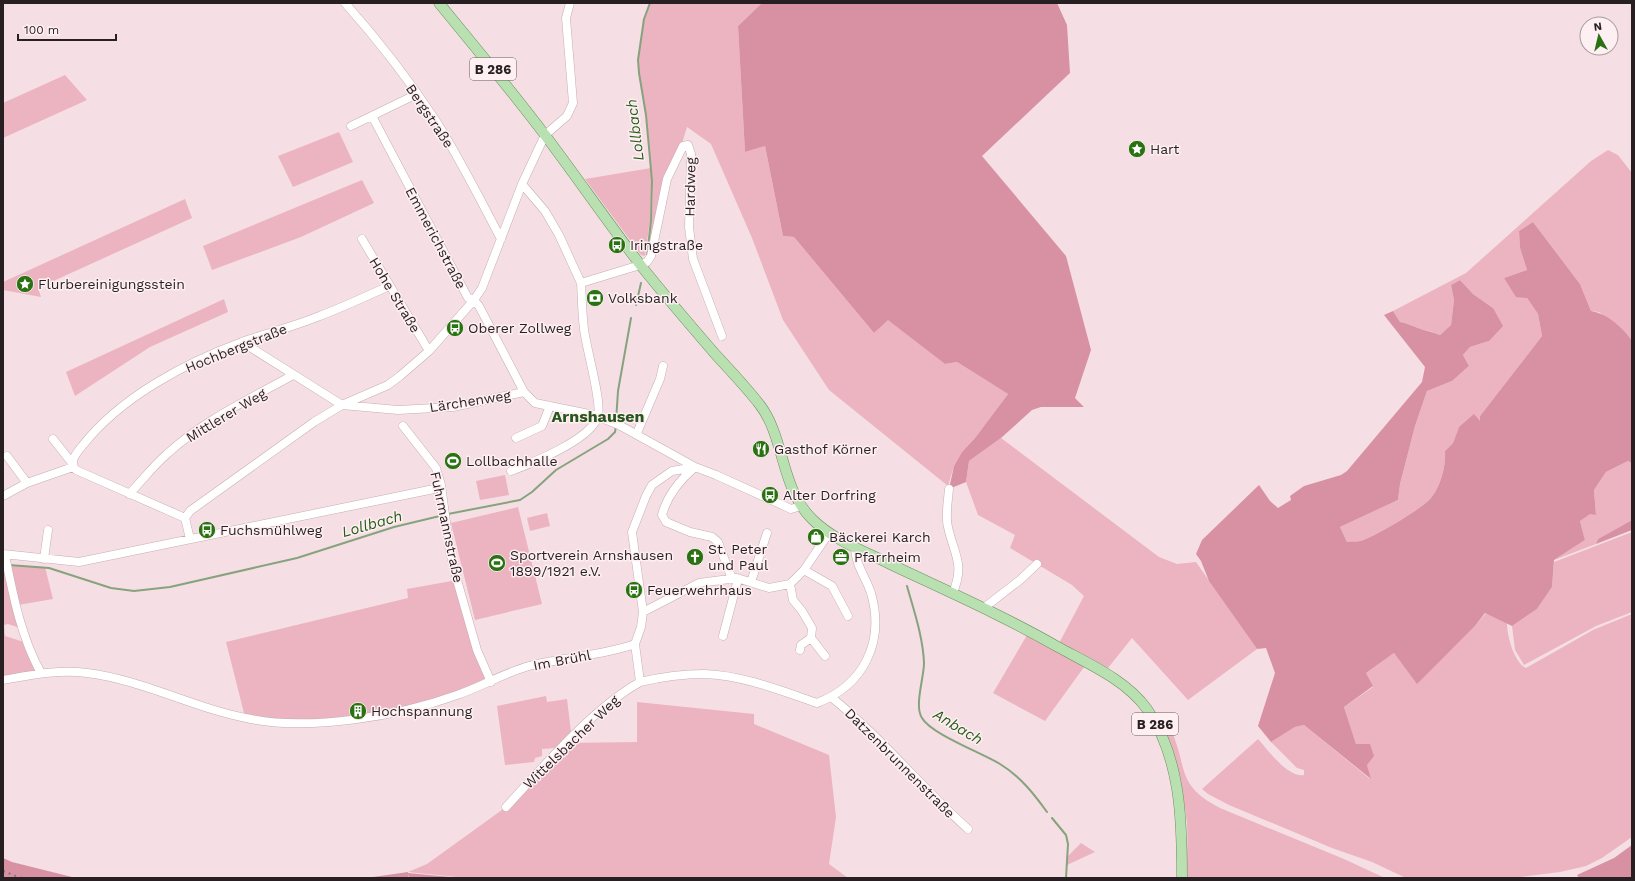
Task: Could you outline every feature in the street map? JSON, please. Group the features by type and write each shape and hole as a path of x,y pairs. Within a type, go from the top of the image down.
{"main road":[{"name":"B 286","path":"440,3 545,135 640,264 684,318 762,408 773,432 785,471 801,506 814,521 829,533 855,547 985,607 1030,630 1104,673 1131,693 1145,708 1154,721 1167,751 1180,800 1182,831 1182,878"}],"street":[{"name":"Bergstraße","path":"345,3 373,34 436,122 465,171 501,239"},
{"path":"190,539 185,518 190,511 314,422 342,405 388,385 429,351 474,300 482,288 522,184 545,135 567,116 573,103 566,18 570,3"},
{"path":"351,126 417,94"},
{"name":"Emmerichstraße","path":"372,116 468,298 474,300 479,306 524,392 535,403 598,416 616,423 695,467"},
{"name":"Hardweg","path":"640,264 647,262 651,256 667,179 683,146 688,145 691,154 689,227 693,258 722,336"},
{"path":"511,471 558,451 590,429 598,416 597,397 584,329 581,283 565,246 548,217 522,184"},
{"name":"Hohe Straße","path":"362,239 429,351"},
{"path":"581,283 640,264"},
{"name":"Hochbergstraße","path":"72,465 76,453 92,434 133,399 183,368 242,342 317,317 389,286"},
{"name":"Lärchenweg","path":"242,342 342,405 398,410 453,407 524,392"},
{"path":"636,433 660,379 663,366"},
{"name":"Mittlerer Weg","path":"129,494 166,454 190,435 210,421 294,375"},
{"path":"516,438 542,426 550,406"},
{"name":"Fuhrmannstraße","path":"403,426 436,468 441,485 450,552 457,580 477,650 491,682"},
{"path":"54,439 76,470 185,518"},
{"path":"7,456 27,483"},
{"path":"3,496 27,483 72,465"},
{"path":"801,506 791,509 695,467 672,471 652,486 636,520 632,536 643,612 642,627 635,644 640,682 667,677 705,674 759,683 817,703 831,698 845,688 857,676 866,662 872,647 875,618 871,593 855,558 855,547"},
{"path":"695,467 682,479 662,515 666,522 690,532 712,537 722,548 735,579 723,636"},
{"path":"41,673 27,644 6,560 44,559 78,562 434,489 441,485"},
{"path":"949,489 947,525 959,561 959,574 953,593"},
{"path":"44,559 48,530"},
{"path":"751,582 767,533"},
{"path":"643,612 699,583 735,579 769,588 790,584 804,570 829,533"},
{"path":"985,607 1020,580 1037,564"},
{"path":"804,570 832,586 848,616"},
{"path":"790,584 793,600 802,611 812,628 811,638 825,656"},
{"path":"800,650 801,645 811,638"},
{"name":"Im Brühl","path":"3,680 41,673 88,673 128,682 191,703 251,719 309,724 392,714 456,696 527,666 549,661 616,651 635,644"},
{"name":"Wittelsbacher Weg","path":"506,807 566,743 621,692 640,682"},
{"name":"Datzenbrunnenstraße","path":"831,698 860,721 935,799 968,830"}],"shaded area":[{"path":"650,3 762,3 738,26 745,152 765,146 783,236 794,237 874,333 888,319 945,364 957,362 1008,394 975,438 962,452 954,466 948,486 829,390 783,320 752,238 711,144 687,127 647,257 653,205 652,174 650,220 645,256 641,255 585,179 651,168 646,115 638,60 644,19"},
{"path":"762,3 1057,3 1067,25 1070,73 982,156 1066,256 1091,350 1075,398 1084,407 1041,407 1032,410 1001,438 969,461 966,482 949,489 954,466 962,452 975,438 1008,394 957,362 945,364 888,320 874,333 794,237 783,236 765,146 745,152 738,26"},
{"path":"65,75 87,100 3,138 3,103"},
{"path":"339,132 353,162 293,187 278,156"},
{"path":"1608,150 1618,155 1632,173 1632,341 1599,312 1591,311 1580,284 1533,222 1519,231 1520,248 1527,270 1504,278 1527,298 1538,314 1542,336 1480,416 1480,421 1459,427 1453,443 1445,451 1445,463 1442,476 1438,488 1431,498 1426,503 1386,529 1360,541 1347,542 1340,527 1398,500 1400,484 1415,426 1427,391 1452,381 1469,366 1463,355 1470,347 1489,341 1493,308 1473,294 1460,280 1451,285 1454,300 1451,325 1440,335 1400,322 1393,311 1466,273 1591,161"},
{"path":"362,180 374,203 301,237 212,270 203,246"},
{"path":"185,199 192,218 38,288 41,297 3,290 3,282"},
{"path":"1533,222 1580,284 1591,311 1609,318 1624,331 1632,341 1632,463 1628,461 1606,472 1594,490 1596,515 1590,514 1580,521 1585,540 1554,560 1552,587 1537,609 1512,626 1485,613 1475,626 1417,684 1394,653 1366,673 1373,686 1344,707 1356,744 1370,744 1374,756 1367,765 1371,779 1304,725 1295,727 1271,742 1258,726 1275,673 1266,648 1257,649 1209,581 1201,561 1196,554 1202,540 1259,485 1270,501 1278,508 1291,500 1290,496 1304,486 1341,475 1347,471 1422,382 1425,367 1384,315 1393,311 1400,322 1440,335 1451,325 1454,300 1451,285 1460,280 1473,294 1493,308 1503,326 1489,341 1470,347 1463,355 1469,366 1452,381 1427,391 1415,426 1400,484 1398,500 1340,527 1347,542 1360,541 1397,522 1426,503 1438,488 1445,463 1445,451 1453,443 1459,427 1474,414 1480,421 1480,416 1542,336 1538,314 1527,298 1516,297 1504,278 1527,270 1520,248 1519,231"},
{"path":"224,299 228,312 150,347 75,396 66,372"},
{"path":"1001,438 1159,557 1177,564 1196,562 1257,649 1188,700 1132,638 1104,673 1087,663 1045,721 993,693 1030,630 1057,647 1084,596 1072,585 1010,548 1015,535 978,515 966,482 969,461"},
{"path":"1628,461 1632,463 1632,520 1598,539 1596,544 1554,560 1585,540 1580,521 1590,513 1596,515 1594,490 1606,472"},
{"path":"505,475 509,495 480,500 476,481"},
{"name":"Sportverein Arnshausen 1899/1921 e.V.","path":"518,507 542,604 475,620 451,523"},
{"path":"547,513 550,526 530,531 527,518"},
{"path":"1632,520 1632,530 1596,544 1598,539"},
{"path":"1632,532 1632,612 1596,626 1524,665 1515,650 1512,626 1537,609 1552,587 1554,562"},
{"path":"7,565 45,567 53,599 18,605"},
{"path":"3,566 20,628 8,624 4,625 5,636 24,642 35,672 3,678"},
{"path":"457,580 491,682 392,714 309,724 245,717 226,642 408,598 407,589"},
{"path":"1486,613 1507,623 1508,635 1512,648 1518,660 1526,668 1593,630 1632,614 1632,837 1602,858 1586,866 1560,872 1513,878 1406,878 1372,862 1332,848 1229,805 1208,794 1202,789 1258,739 1285,768 1298,775 1304,775 1304,770 1297,768 1271,742 1295,727 1304,725 1370,779 1367,765 1356,744 1344,707 1373,687 1366,673 1394,653 1417,683 1475,626"},
{"path":"546,696 547,702 567,699 571,732 555,748 542,749 542,756 535,758 534,762 505,765 497,706"},
{"path":"637,702 754,714 754,724 829,755 836,817 829,864 848,878 466,878 408,872 427,864 506,807 566,743 637,742"},
{"path":"1166,726 1170,728 1176,742 1185,774 1189,782 1195,791 1205,799 1220,808 1344,859 1385,878 1186,878 1186,811 1178,776 1164,730"},
{"path":"1081,843 1095,852 1067,865 1067,857"},
{"path":"1632,845 1632,878 1579,878 1577,875 1614,858"},
{"path":"3,858 12,862 76,878 3,878"},
{"path":"408,872 461,878 409,878 408,875 408,878 366,878"}],"waterway":[{"name":"Lollbach","path":"647,257 651,220 652,181 646,115 638,60 644,19 650,3"},
{"name":"Lollbach","path":"636,305 641,283"},
{"name":"Lollbach","path":"616,421 618,391 631,318"},
{"name":"Lollbach","path":"448,514 520,500 532,492 556,470 608,439 615,432 616,426"},
{"name":"Lollbach","path":"9,565 49,568 111,588 134,591 170,587 297,558 394,527 444,515"},
{"name":"Anbach","path":"907,586 922,644 924,669 919,699 922,718 927,724 946,737 1000,764 1014,774 1047,812"},
{"name":"Anbach","path":"1052,818 1066,835 1068,844 1066,878"}],"railway":[{"path":"3,871 21,878"}],"place":[{"name":"Hart","path":"1137,149"},
{"name":"Iringstraße","path":"617,245"},
{"name":"Flurbereinigungsstein","path":"25,284"},
{"name":"Volksbank","path":"595,298"},
{"name":"Oberer Zollweg","path":"455,328"},
{"name":"Gasthof Körner","path":"761,449"},
{"name":"Lollbachhalle","path":"453,461"},
{"name":"Alter Dorfring","path":"770,495"},
{"name":"Fuchsmühlweg","path":"207,530"},
{"name":"Bäckerei Karch","path":"816,537"},
{"name":"St. Peter und Paul","path":"695,557"},
{"name":"Pfarrheim","path":"841,557"},
{"name":"Sportverein Arnshausen 1899/1921 e.V.","path":"497,563"},
{"name":"Feuerwehrhaus","path":"634,590"},
{"name":"Hochspannung","path":"358,711"}],"district":[{"name":"Arnshausen","path":"598,416"}]}
